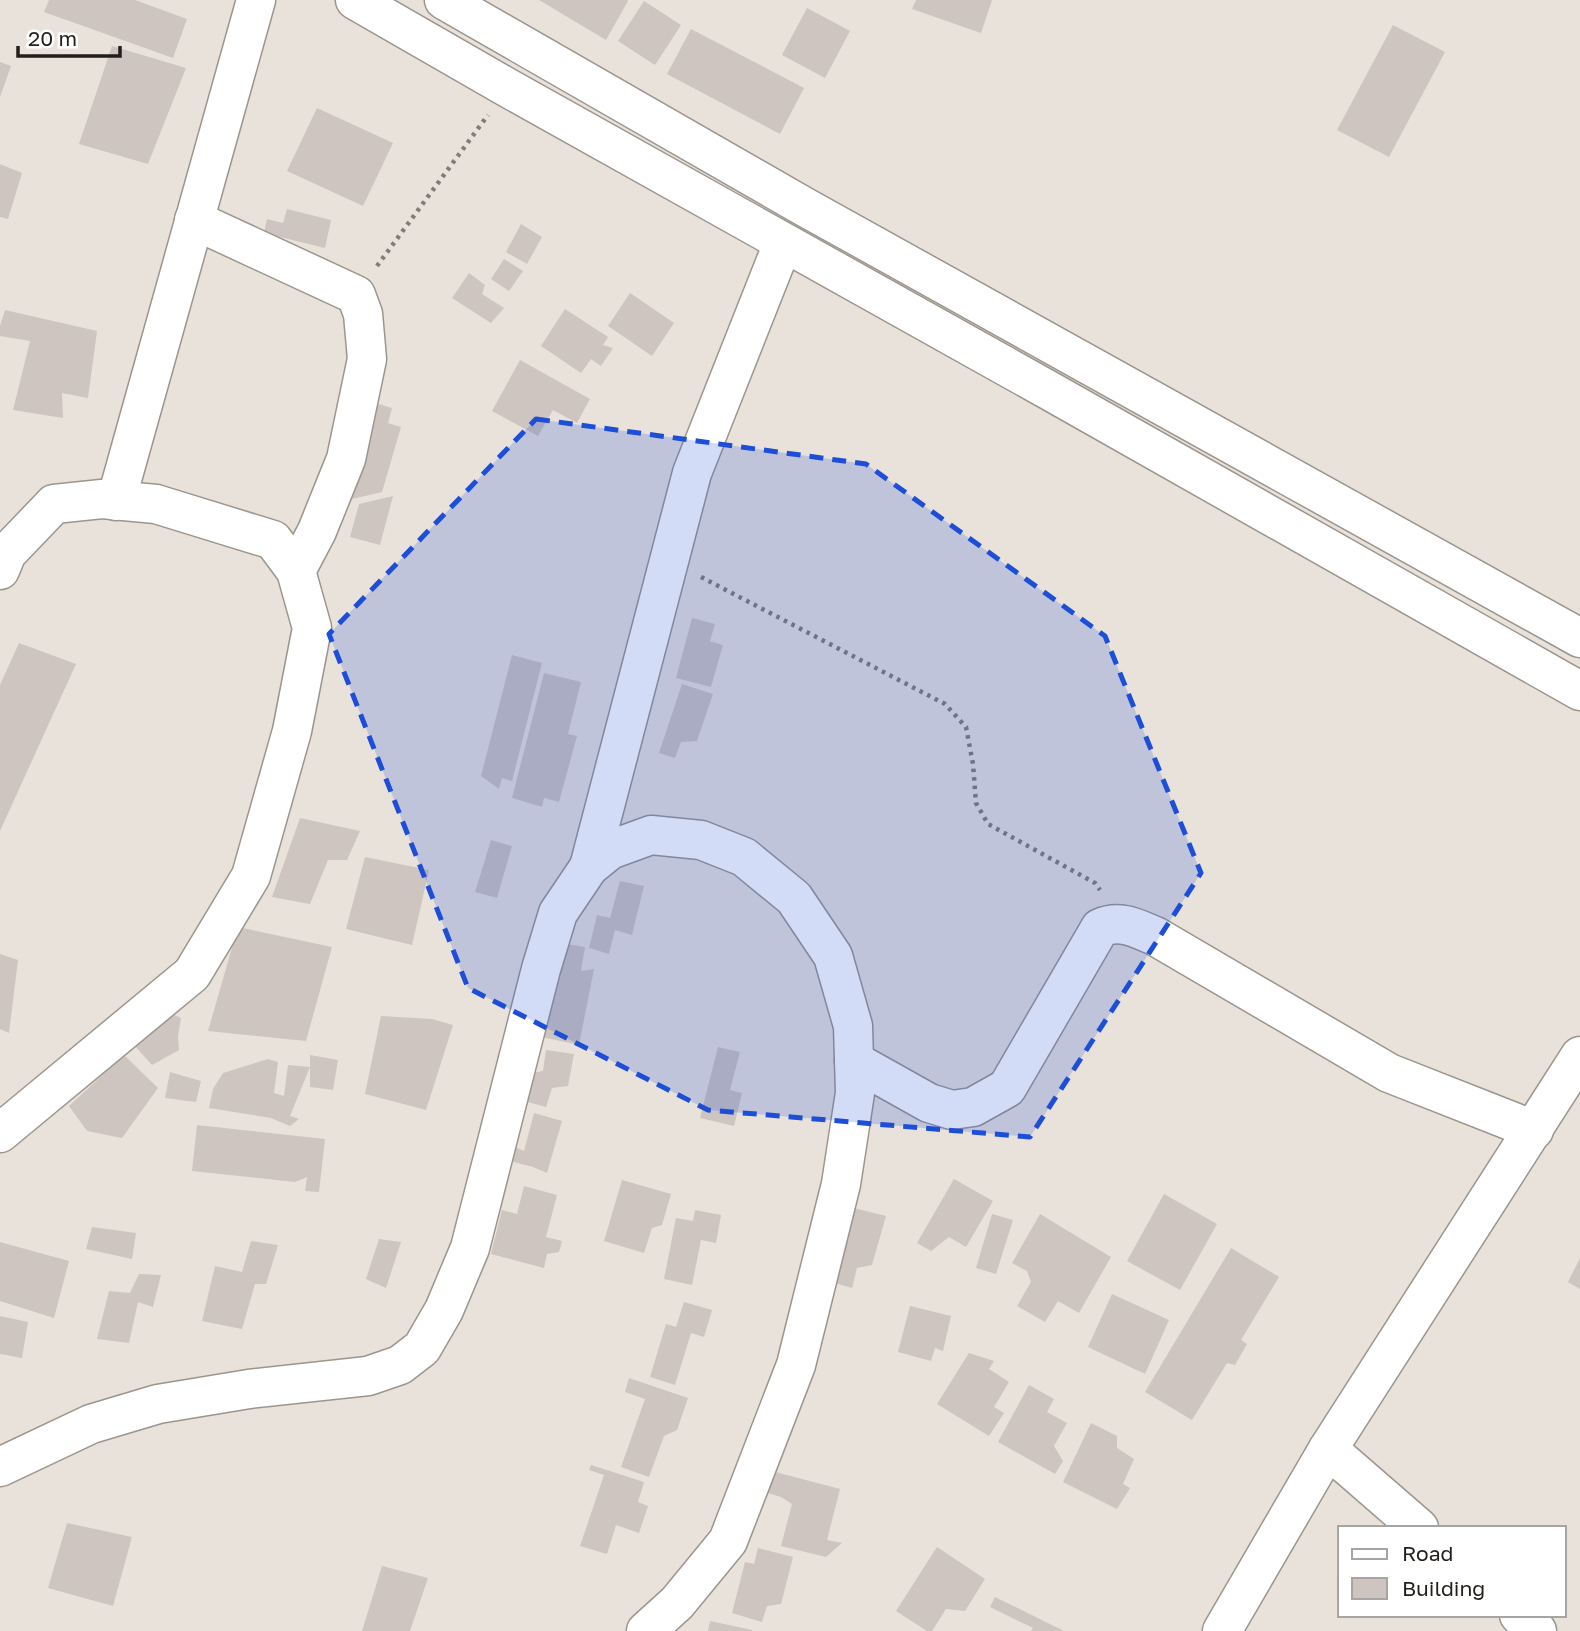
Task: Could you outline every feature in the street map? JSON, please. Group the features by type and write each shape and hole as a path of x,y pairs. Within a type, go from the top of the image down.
{"street":[{"path":"116,501 256,0"},
{"path":"355,0 1580,691"},
{"path":"444,0 803,206 1580,638"},
{"path":"194,219 356,295 363,314 367,359 346,460 317,531 296,571"},
{"path":"589,867 692,473 783,243"},
{"path":"1000,363 1018,325"},
{"path":"0,570 7,554 54,504 102,499 156,505 273,540 296,571 312,628 292,731 251,876 192,974 0,1133"},
{"path":"0,1467 91,1424 158,1404 249,1389 368,1376 400,1364 422,1348 444,1310 470,1248 541,969 558,913 589,867 610,850 651,835 701,840 744,857 794,898 833,956 853,1026 855,1093 841,1184 796,1365 728,1541 677,1603 646,1631"},
{"path":"854,1061 929,1102 953,1110 973,1107 1007,1088 1100,928 1113,922 1155,936 1389,1073 1534,1130"},
{"path":"1222,1631 1328,1449 1580,1056"},
{"path":"1328,1449 1417,1526"},
{"path":"1521,1617 1537,1631"}],"path":[{"path":"356,295 508,88"},
{"path":"670,561 944,704 965,727 973,764 976,803 988,824 1095,883 1107,900 1113,922"}],"highlighted area":[{"path":"536,419 866,464 1105,636 1201,873 1030,1137 708,1110 468,988 329,634"}],"building":[{"path":"49,0 135,0 187,19 173,58 44,12"},
{"path":"539,0 627,0 628,1 606,40"},
{"path":"916,0 992,0 981,33 912,9"},
{"path":"644,1 681,25 655,65 618,41"},
{"path":"807,8 850,31 825,78 782,55"},
{"path":"1393,25 1445,52 1389,157 1337,130"},
{"path":"691,29 804,88 780,134 667,74"},
{"path":"112,46 186,68 148,164 79,144"},
{"path":"0,62 11,66 0,97"},
{"path":"317,108 393,143 363,206 287,171"},
{"path":"0,164 22,173 8,219 0,217"},
{"path":"287,209 331,220 325,248 264,233 267,219 283,223"},
{"path":"521,224 542,237 527,264 506,252"},
{"path":"504,259 523,271 509,291 491,279"},
{"path":"469,273 485,285 482,294 504,308 491,323 452,298"},
{"path":"630,293 674,323 652,356 608,326"},
{"path":"565,309 608,337 603,345 613,348 601,366 591,359 581,373 541,346"},
{"path":"5,310 97,331 88,398 62,393 63,418 13,410 30,341 0,336"},
{"path":"520,360 590,399 577,423 553,410 538,436 492,411"},
{"path":"371,402 392,408 388,423 401,427 382,492 352,499 372,428 364,426"},
{"path":"393,496 380,545 350,537 359,504"},
{"path":"692,618 715,624 710,641 723,645 711,687 676,678"},
{"path":"19,643 76,664 0,831 0,685"},
{"path":"512,655 542,663 512,781 502,778 499,789 481,776"},
{"path":"544,673 581,682 568,734 577,736 559,802 544,798 542,807 512,798"},
{"path":"682,684 713,694 697,741 681,742 675,758 659,753"},
{"path":"300,818 360,831 347,860 328,860 310,904 272,897"},
{"path":"491,840 512,846 497,898 475,892"},
{"path":"365,857 429,870 412,945 346,929"},
{"path":"620,881 644,886 632,935 615,930 609,954 589,948 597,915 610,918"},
{"path":"238,927 332,947 306,1041 208,1031"},
{"path":"555,942 585,947 581,971 594,969 579,1045 537,1036"},
{"path":"0,954 18,960 9,1033 0,1029"},
{"path":"161,1009 181,1018 179,1050 152,1065 127,1037"},
{"path":"381,1016 432,1019 453,1025 426,1110 365,1094"},
{"path":"718,1047 740,1052 730,1090 742,1093 734,1126 700,1118"},
{"path":"546,1050 574,1054 568,1086 552,1088 546,1107 524,1101 533,1073 543,1071"},
{"path":"124,1055 158,1088 122,1138 87,1131 69,1106"},
{"path":"310,1055 338,1060 333,1090 310,1087"},
{"path":"268,1059 278,1062 274,1093 284,1096 288,1065 310,1067 290,1116 299,1119 290,1126 271,1118 209,1108 213,1089 223,1073"},
{"path":"170,1072 201,1081 196,1102 165,1098"},
{"path":"534,1113 562,1121 547,1173 510,1161 515,1147 524,1151"},
{"path":"197,1125 325,1139 319,1192 305,1191 307,1177 295,1182 192,1171"},
{"path":"954,1179 993,1201 966,1247 949,1237 931,1251 917,1243"},
{"path":"622,1180 671,1194 662,1225 652,1228 644,1253 604,1241"},
{"path":"524,1186 557,1195 546,1237 562,1241 559,1252 547,1254 544,1268 491,1254 502,1210 517,1214"},
{"path":"1164,1194 1217,1224 1180,1290 1127,1261"},
{"path":"842,1205 886,1216 872,1265 857,1268 852,1288 821,1279"},
{"path":"695,1210 721,1215 716,1243 701,1240 692,1285 664,1279 676,1218 693,1221"},
{"path":"992,1214 1013,1220 996,1274 976,1268"},
{"path":"1040,1214 1111,1257 1079,1313 1058,1301 1045,1322 1017,1306 1031,1282 1027,1271 1012,1263"},
{"path":"92,1227 136,1233 132,1259 86,1249"},
{"path":"379,1239 401,1242 386,1288 366,1279"},
{"path":"251,1241 278,1245 266,1284 255,1284 242,1329 202,1321 215,1266 242,1272"},
{"path":"0,1242 69,1261 54,1318 0,1301"},
{"path":"1231,1248 1279,1277 1241,1340 1247,1344 1235,1365 1227,1363 1192,1420 1145,1392"},
{"path":"1580,1258 1580,1289 1568,1282"},
{"path":"139,1274 161,1275 153,1307 138,1302 129,1343 97,1339 109,1291 130,1293"},
{"path":"1112,1294 1169,1320 1145,1374 1088,1347"},
{"path":"684,1302 712,1310 704,1337 691,1333 675,1385 650,1377 666,1324 676,1327"},
{"path":"910,1306 951,1316 943,1351 935,1348 931,1361 898,1352"},
{"path":"0,1316 28,1322 22,1358 0,1354"},
{"path":"969,1353 994,1361 989,1369 1009,1382 994,1407 1004,1413 989,1436 937,1404"},
{"path":"629,1378 688,1398 677,1430 664,1436 649,1477 621,1467 645,1399 625,1392"},
{"path":"1029,1385 1054,1399 1047,1412 1067,1423 1054,1446 1063,1461 1055,1474 998,1442"},
{"path":"1091,1423 1117,1436 1117,1448 1134,1459 1123,1484 1130,1488 1117,1509 1063,1482"},
{"path":"591,1465 644,1482 638,1502 648,1506 639,1533 616,1525 607,1554 580,1546 604,1475 589,1470"},
{"path":"764,1469 840,1489 827,1540 842,1543 826,1557 781,1546 792,1504 781,1497 758,1490"},
{"path":"67,1523 132,1537 113,1606 48,1588"},
{"path":"937,1547 985,1579 965,1611 946,1609 932,1631 927,1631 896,1611"},
{"path":"758,1548 793,1557 781,1604 767,1606 762,1622 732,1613 745,1562 754,1564"},
{"path":"382,1566 428,1578 410,1631 362,1631"},
{"path":"995,1597 1064,1631 1031,1631 1033,1628 990,1607"},
{"path":"710,1621 752,1630 752,1631 708,1631"}]}
